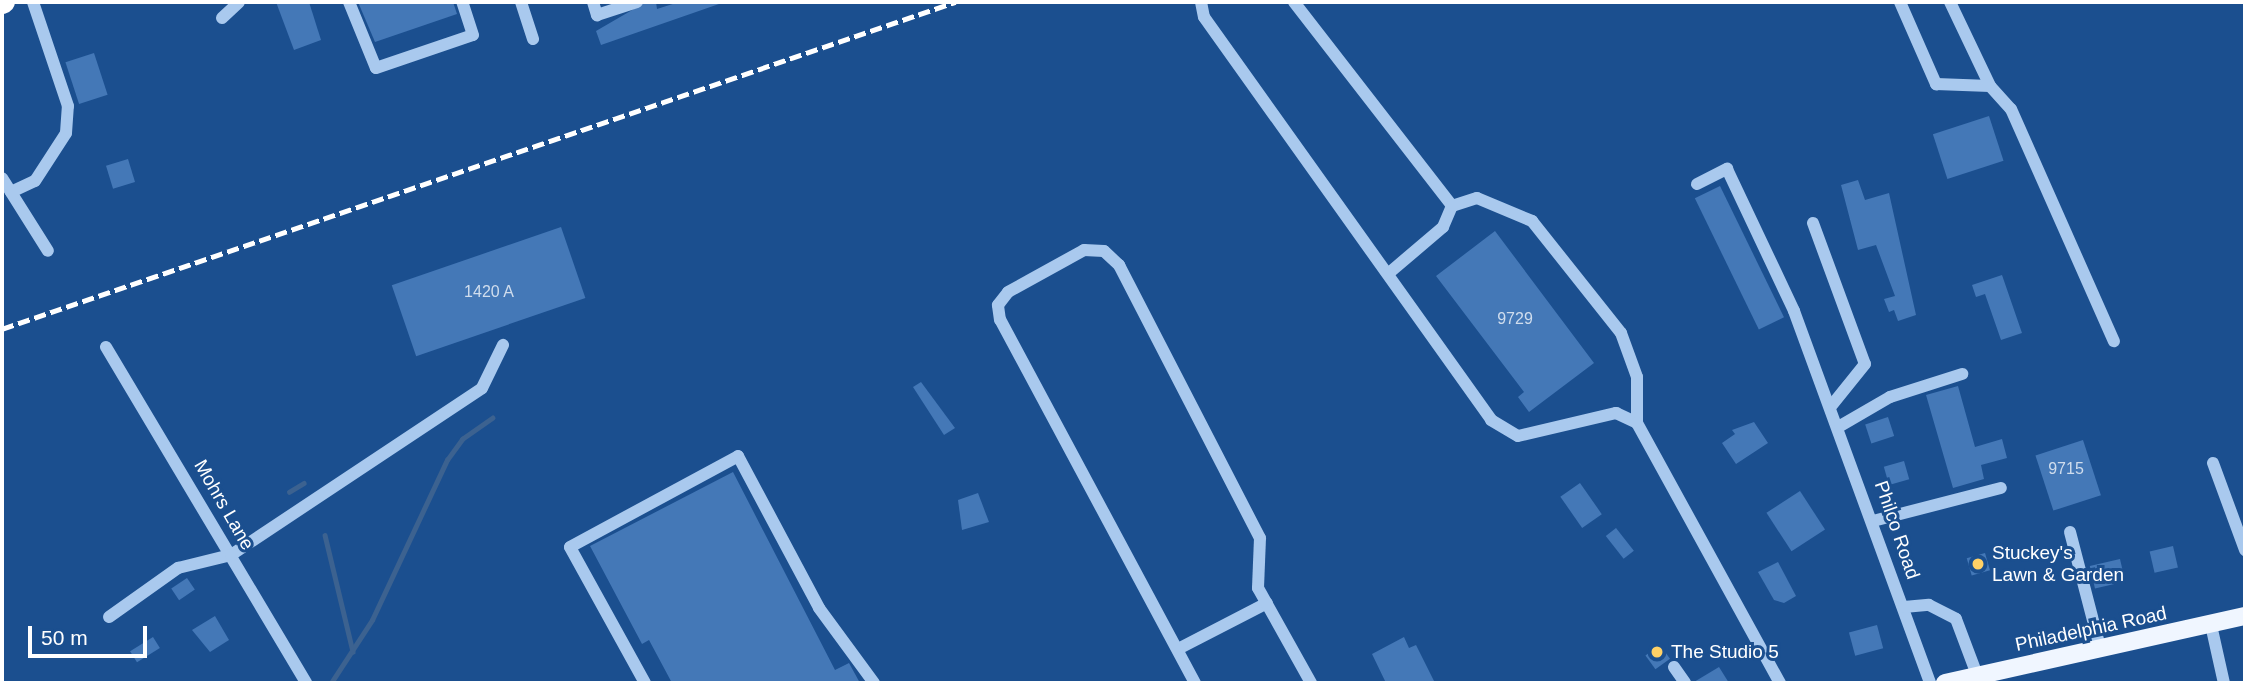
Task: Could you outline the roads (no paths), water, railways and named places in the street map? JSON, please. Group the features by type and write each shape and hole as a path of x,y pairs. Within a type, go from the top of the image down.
{"main road":[{"name":"Philadelphia Road","path":"1945,683 2245,616"}],"street":[{"path":"11,192 35,181 66,132 68,106 33,2"},
{"path":"222,18 239,2"},
{"path":"349,2 376,68 473,35 462,2"},
{"path":"521,2 533,39"},
{"path":"593,2 597,15 637,2"},
{"path":"1201,2 1204,17 1381,260 1491,420 1508,432 1527,436 1616,413 1637,423"},
{"path":"1294,2 1452,205"},
{"path":"1900,2 1936,84 1990,86"},
{"path":"1950,2 1990,86 2011,110 2114,341"},
{"name":"Philco Road","path":"1697,184 1727,169 1827,389 1930,683"},
{"path":"2,178 48,251"},
{"path":"1452,205 1477,198 1499,202 1532,221 1621,333 1637,376 1637,423 1780,683"},
{"path":"1389,272 1443,227 1452,205"},
{"path":"1813,223 1866,364 1832,405"},
{"path":"1195,683 1000,320 998,305 1008,292 1084,250 1104,251 1119,265 1260,538 1258,588 1311,683"},
{"path":"109,617 178,568 231,555 482,388 503,345"},
{"name":"Mohrs Lane","path":"106,347 306,683"},
{"path":"1840,426 1891,397 1962,374"},
{"path":"645,683 570,547 738,456 820,608 874,683"},
{"path":"2213,463 2245,550"},
{"path":"1873,521 2001,488"},
{"path":"2070,532 2099,647"},
{"path":"1178,649 1267,603"},
{"path":"1904,607 1929,605 1956,619 1977,676"},
{"path":"2211,625 2224,683"},
{"path":"1674,667 1685,683"}],"waterway":[{"path":"331,683 372,620 447,460 462,439 492,418"},
{"path":"289,492 304,483"},
{"path":"325,535 353,652"}],"railway":[{"path":"2,329 955,2"}],"place":[{"name":"Stuckey's Lawn & Garden","path":"1978,564"},
{"name":"The Studio 5","path":"1657,652"}]}
